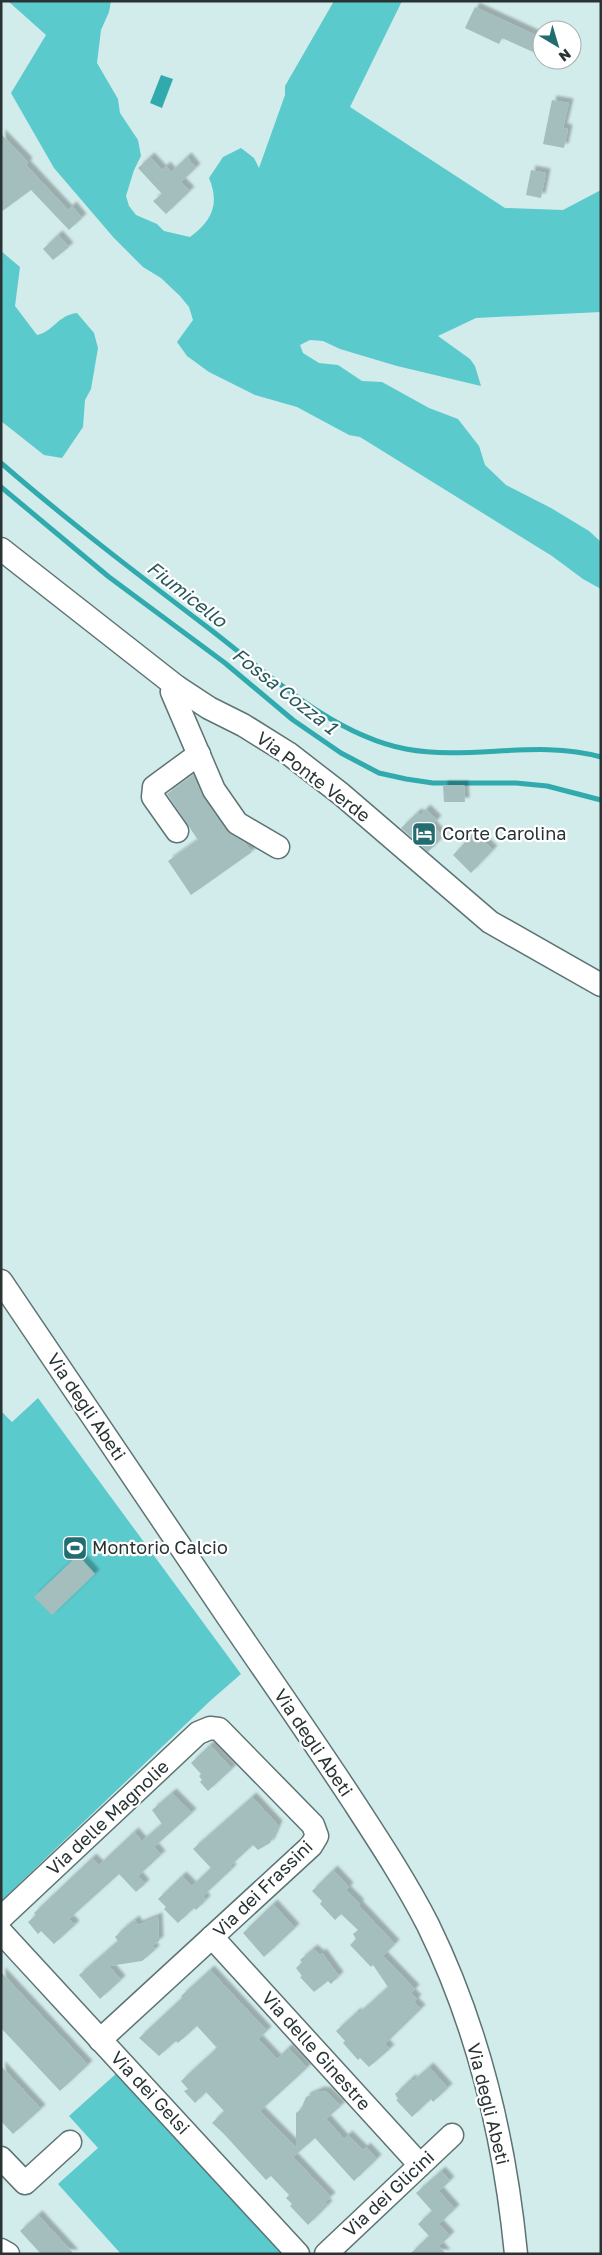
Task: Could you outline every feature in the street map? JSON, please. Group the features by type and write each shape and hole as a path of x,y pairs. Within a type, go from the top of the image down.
{"street":[{"name":"Via Ponte Verde","path":"1,549 177,686 209,708 243,725 288,754 341,794 490,922 601,985"},
{"path":"177,686 172,692 214,790 237,823 278,847"},
{"path":"177,831 153,797 154,787 199,754"},
{"name":"Via degli Abeti","path":"1,1281 320,1751 379,1841 428,1925 457,1995 481,2063 498,2136 512,2210 516,2254"},
{"name":"Via delle Magnolie","path":"1,1918 198,1733 210,1728 219,1729"},
{"name":"Via dei Frassini","path":"100,2040 311,1846 317,1836 313,1825 219,1729"},
{"name":"Via dei Gelsi","path":"1,1932 298,2254"},
{"name":"Via delle Ginestre","path":"212,1937 420,2165"},
{"name":"Via dei Glicini","path":"326,2254 452,2135"},
{"path":"1,2158 25,2183 70,2142"},
{"path":"1,2250 8,2254"}],"shaded area":[{"path":"8,1 111,1 109,12 101,30 97,63 118,99 120,113 138,140 141,156 134,170 126,196 129,206 136,215 157,224 164,231 190,237 204,225 209,218 214,204 214,196 209,178 223,157 241,148 254,158 259,168 285,95 285,86 334,1 402,1 350,107 505,208 563,210 601,190 601,312 476,318 438,336 470,359 475,366 481,386 397,366 340,349 323,341 310,340 300,345 303,353 319,363 338,365 362,381 382,382 429,408 458,419 479,446 485,465 506,485 551,508 589,531 601,542 601,589 583,579 552,556 360,437 349,435 297,407 255,395 209,372 187,356 177,342 193,320 189,307 161,278 143,267 114,238 54,168 11,93 46,35"},
{"path":"161,75 173,79 162,108 150,103"},
{"path":"1,251 20,267 15,306 37,335 47,331 70,314 77,313 94,333 98,348 91,389 85,400 83,427 62,458 44,455 1,421"},
{"name":"Montorio Calcio","path":"38,1398 241,1674 210,1701 1,1901 1,1411 12,1422"},
{"path":"118,2072 283,2254 121,2254 58,2184 98,2148 69,2116"}],"building":[{"path":"475,7 532,33 532,52 502,38 499,44 465,28"},
{"path":"552,100 569,103 563,128 568,129 564,148 543,144"},
{"path":"1,134 28,162 26,165 68,210 72,206 82,218 69,230 31,190 1,212"},
{"path":"150,157 162,170 166,166 171,172 187,157 196,168 181,182 190,191 166,214 153,201 162,194 138,168"},
{"path":"531,170 546,173 541,198 526,195"},
{"path":"58,235 69,247 53,260 43,249"},
{"path":"193,775 203,797 226,830 245,843 252,852 191,895 168,861 198,840 167,794"},
{"path":"443,785 464,785 465,802 444,802"},
{"name":"Corte Carolina","path":"426,809 437,820 432,825 443,837 428,852 401,828 417,813 420,815"},
{"path":"474,833 493,850 471,873 453,855"},
{"path":"78,1555 95,1574 52,1615 34,1597"},
{"path":"210,1745 232,1769 208,1791 200,1782 202,1780 199,1776 201,1774 191,1763"},
{"path":"172,1793 192,1813 154,1847 161,1855 138,1876 145,1884 136,1892 119,1874 69,1919 75,1925 54,1944 41,1931 38,1934 28,1922 36,1915 34,1913 92,1858 99,1865 134,1832 142,1841 162,1824 152,1810"},
{"path":"252,1797 278,1825 270,1843 258,1850 253,1845 230,1866 232,1869 203,1896 206,1900 178,1923 164,1909 166,1907 158,1899 182,1876 192,1886 211,1868 193,1849"},
{"path":"333,1870 349,1887 346,1890 360,1904 358,1905 395,1944 383,1956 415,1989 411,1993 417,1999 414,2002 421,2009 385,2044 390,2049 369,2067 360,2058 358,2060 343,2043 345,2041 336,2031 388,1987 373,1965 371,1967 350,1945 356,1939 353,1934 358,1930 341,1914 335,1920 320,1904 322,1901 312,1891"},
{"path":"273,1904 295,1928 264,1957 243,1933"},
{"path":"158,1917 159,1941 152,1946 155,1950 142,1961 109,1966 121,1980 100,1999 79,1975 118,1941 115,1937 135,1920 138,1925"},
{"path":"313,1949 320,1955 322,1953 339,1976 331,1984 328,1981 314,1992 300,1977 302,1976 296,1968 302,1962 300,1960"},
{"path":"210,1970 267,2031 258,2039 277,2059 288,2048 307,2068 260,2111 296,2147 296,2113 301,2109 306,2097 320,2091 327,2092 341,2106 326,2119 344,2139 348,2135 363,2150 366,2147 377,2159 354,2181 315,2138 293,2157 331,2197 325,2202 328,2205 308,2225 290,2206 292,2204 286,2198 289,2195 271,2176 266,2180 212,2123 224,2111 206,2092 195,2103 184,2091 188,2089 181,2081 217,2048 197,2026 178,2043 176,2041 159,2056 139,2038"},
{"path":"1,1972 88,2065 60,2091 1,2028"},
{"path":"1,2066 41,2109 13,2134 1,2121"},
{"path":"429,2067 448,2088 433,2102 431,2099 412,2117 396,2100 398,2099 395,2094 411,2079 413,2081"},
{"path":"441,2171 450,2181 439,2191 455,2209 439,2224 450,2236 439,2246 446,2254 410,2254 429,2236 418,2224 432,2211 416,2193"},
{"path":"38,2215 74,2254 41,2254 20,2231"}],"waterway":[{"name":"Fiumicello","path":"1,463 79,528 278,683 302,701 353,731 379,742 406,749 430,752 553,750 601,757"},
{"name":"Fossa Cozza 1","path":"1,487 109,577 225,663 293,720 341,753 379,773 433,783 516,783 547,786 601,800"}],"place":[{"name":"Corte Carolina","path":"424,834"},
{"name":"Montorio Calcio","path":"75,1548"}]}
